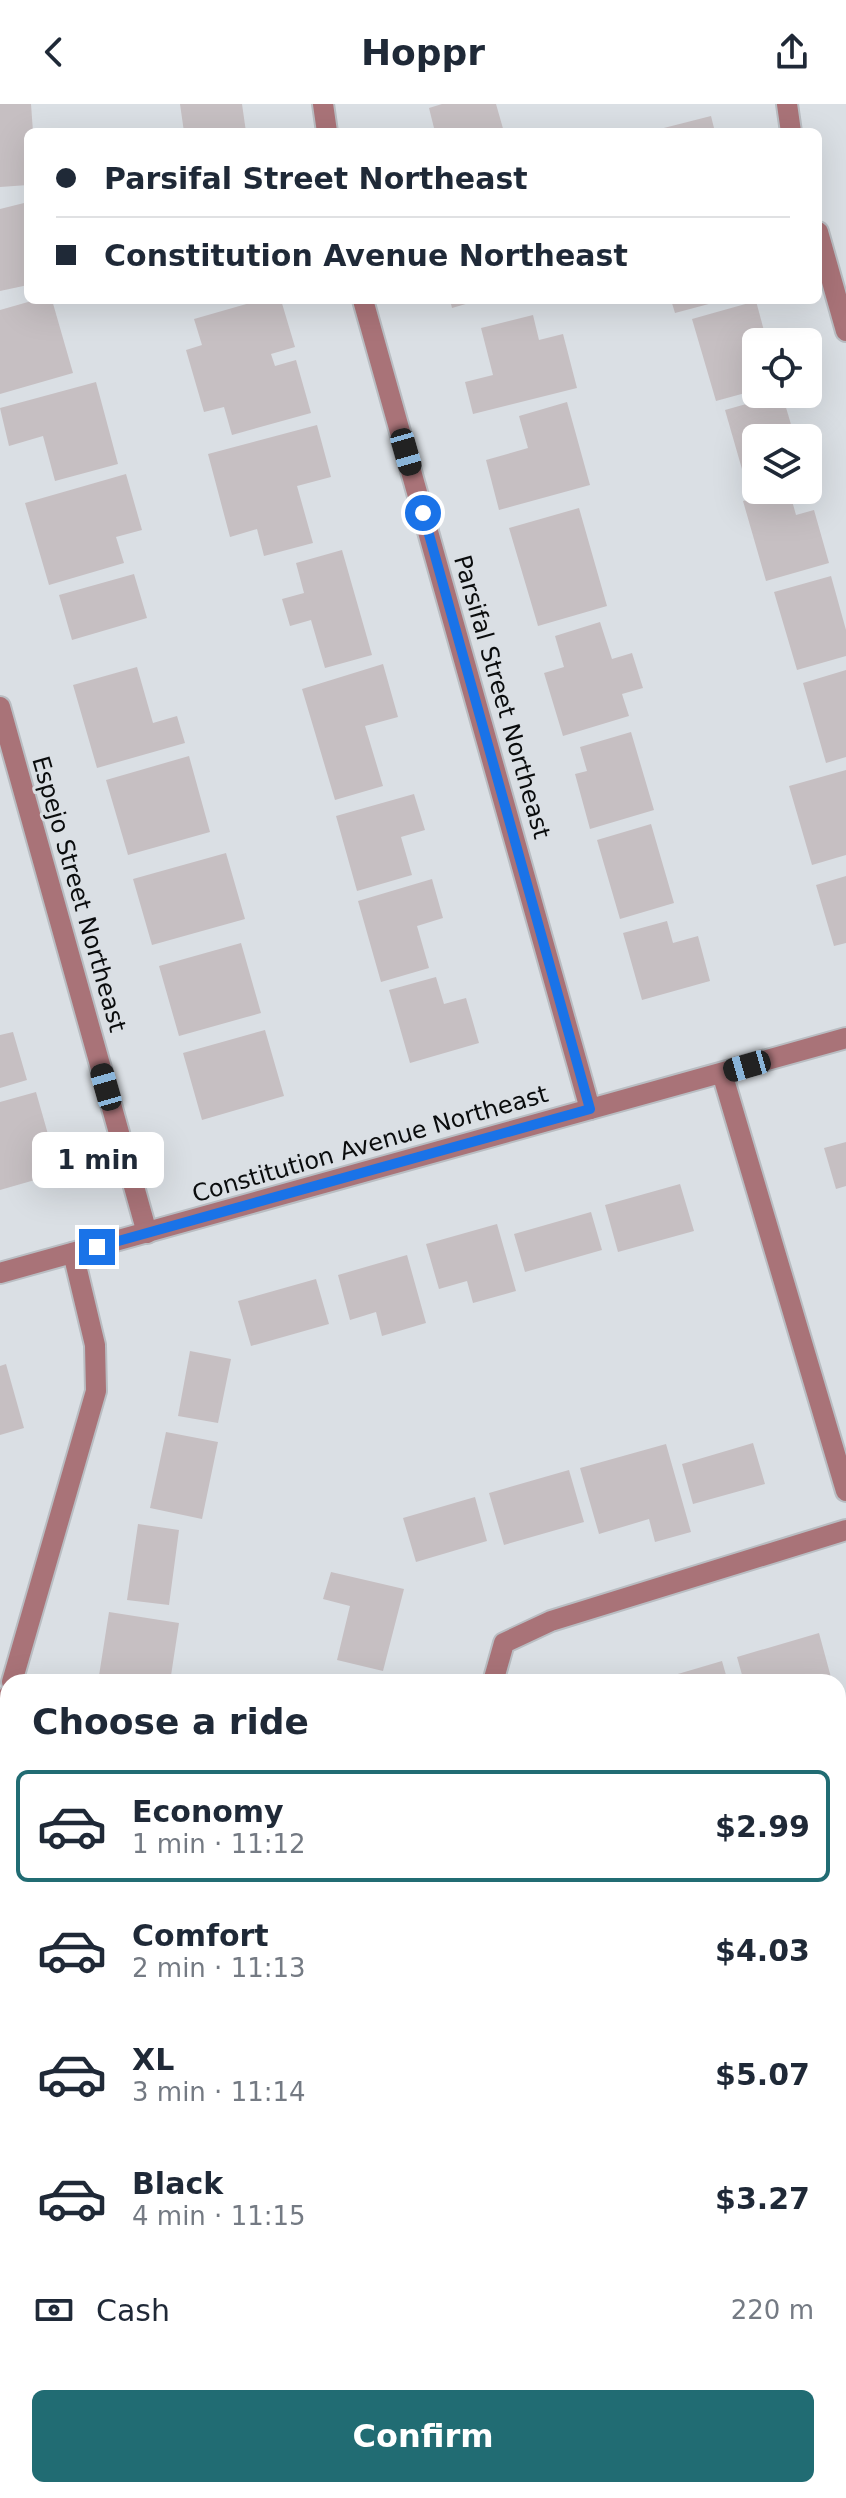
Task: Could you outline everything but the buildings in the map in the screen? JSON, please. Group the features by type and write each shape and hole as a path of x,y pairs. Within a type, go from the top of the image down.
{"street":[{"path":"323,104 326,128"},
{"path":"787,104 790,128"},
{"path":"822,246 846,331"},
{"name":"Parsifal Street Northeast","path":"364,304 590,1109"},
{"name":"Espejo Street Northeast","path":"0,707 147,1233"},
{"name":"Constitution Avenue Northeast","path":"0,1273 846,1038"},
{"path":"722,1073 844,1479"},
{"path":"14,1674 96,1391 95,1345 73,1253"},
{"path":"495,1674 504,1643 551,1621 846,1530"}],"route":[{"path":"97,1247 590,1109 423,513"}]}
